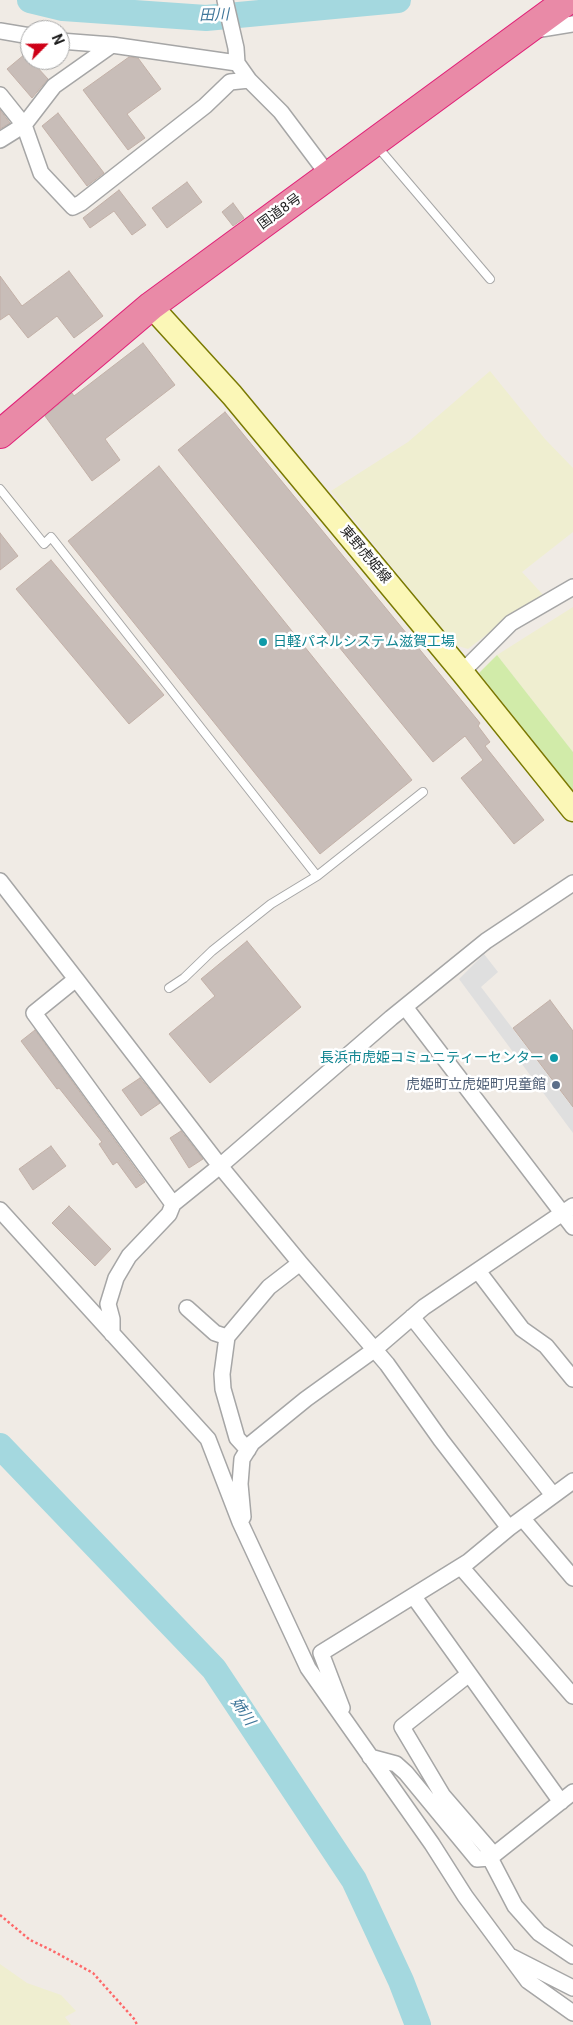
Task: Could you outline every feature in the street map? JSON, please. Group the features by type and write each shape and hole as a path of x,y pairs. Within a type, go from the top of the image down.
{"highway":[{"name":"国道8号","path":"0,434 151,306 331,179 374,144 568,0"}],"main road":[{"name":"東野虎姫線","path":"151,306 232,395 462,672 573,810"}],"street":[{"path":"225,0 237,56 249,80 281,112 331,179"},
{"path":"533,27 573,24"},
{"path":"0,31 20,34"},
{"path":"70,42 237,56"},
{"path":"0,140 24,125 54,86 112,45"},
{"path":"0,95 24,125 42,173 74,207 82,203 205,106 230,82 249,80"},
{"path":"462,672 511,623 573,587"},
{"path":"0,881 220,1166 387,1364 441,1440 509,1528"},
{"path":"112,1334 112,1318 108,1304 116,1278 129,1256 169,1214 174,1204 405,1007 486,941 573,883"},
{"path":"76,979 34,1013 174,1204"},
{"path":"405,1007 568,1210 573,1227"},
{"path":"0,1210 208,1439 244,1530 308,1668 432,1844 465,1896 528,1981 573,2013"},
{"path":"244,1530 240,1484 242,1460 252,1443 298,1405 374,1350 424,1306 568,1210"},
{"path":"248,1450 237,1438 223,1389 222,1374 228,1337 269,1287 300,1263"},
{"path":"478,1270 522,1329 546,1346 573,1379"},
{"path":"187,1308 215,1333 228,1337"},
{"path":"412,1317 553,1495"},
{"path":"347,1724 338,1694 321,1653 461,1567 509,1528 573,1481"},
{"path":"522,1519 573,1578"},
{"path":"461,1567 573,1696"},
{"path":"414,1597 561,1802"},
{"path":"469,1674 402,1727 443,1796 492,1857 515,1906 539,1933 573,1956"},
{"path":"370,1757 396,1764 424,1794 477,1859 492,1857 573,1792"},
{"path":"509,1956 573,1988"}],"lane":[{"path":"374,144 490,279"},
{"path":"0,489 44,544 51,537 317,876"},
{"path":"169,988 184,978 212,951 271,904 317,876 422,792"}],"path":[{"path":"0,1915 30,1940 93,1973 135,2020 137,2025"}],"green space":[{"path":"490,371 545,439 573,468 573,532 522,572 545,597 499,625 468,649 455,645 331,491 408,442"},
{"path":"573,607 573,752 497,655"},
{"path":"497,655 573,752 573,790 479,673"},
{"path":"0,1964 27,1983 61,1995 76,2011 65,2017 71,2025 0,2025"}],"shaded area":[{"path":"484,954 498,972 481,987 570,1104 573,1102 573,1133 459,979"}],"building":[{"path":"129,57 138,58 161,89 127,114 145,138 128,150 83,90"},
{"path":"20,58 20,70 40,70 48,79 32,98 7,69"},
{"path":"0,110 10,123 0,129"},
{"path":"58,113 104,173 87,186 42,126"},
{"path":"187,182 202,202 167,228 152,208"},
{"path":"119,190 146,225 132,235 114,211 90,228 83,218"},
{"path":"233,203 244,218 233,226 222,212"},
{"path":"69,271 103,316 74,338 57,316 28,338 9,314 0,320 0,276 22,306"},
{"path":"143,343 175,385 105,439 120,460 92,481 45,416 72,393 74,396"},
{"path":"225,412 480,723 478,726 490,742 485,746 544,820 514,844 461,778 483,760 465,736 433,762 178,450"},
{"path":"159,466 412,780 320,854 68,541"},
{"path":"0,533 18,556 0,570"},
{"path":"51,560 164,695 129,724 16,589"},
{"path":"247,941 301,1007 210,1083 169,1034 215,996 201,979"},
{"name":"長浜市虎姫コミュニティーセンター","path":"550,1000 573,1031 573,1107 513,1028"},
{"path":"35,1030 145,1182 136,1188 117,1162 113,1165 99,1144 102,1142 59,1088 57,1089 21,1041"},
{"path":"140,1078 160,1103 141,1116 122,1090"},
{"path":"181,1131 203,1159 189,1168 170,1138"},
{"path":"51,1146 66,1166 33,1190 19,1169"},
{"path":"69,1206 111,1249 95,1266 52,1223"}],"waterway":[{"name":"田川","path":"30,0 63,8 206,18 398,0"},
{"name":"姉川","path":"0,1446 214,1669 354,1880 401,1981 418,2025"}],"place":[{"name":"日軽パネルシステム滋賀工場","path":"263,642"},
{"name":"長浜市虎姫コミュニティーセンター","path":"554,1058"},
{"name":"虎姫町立虎姫町児童館","path":"556,1085"}]}
